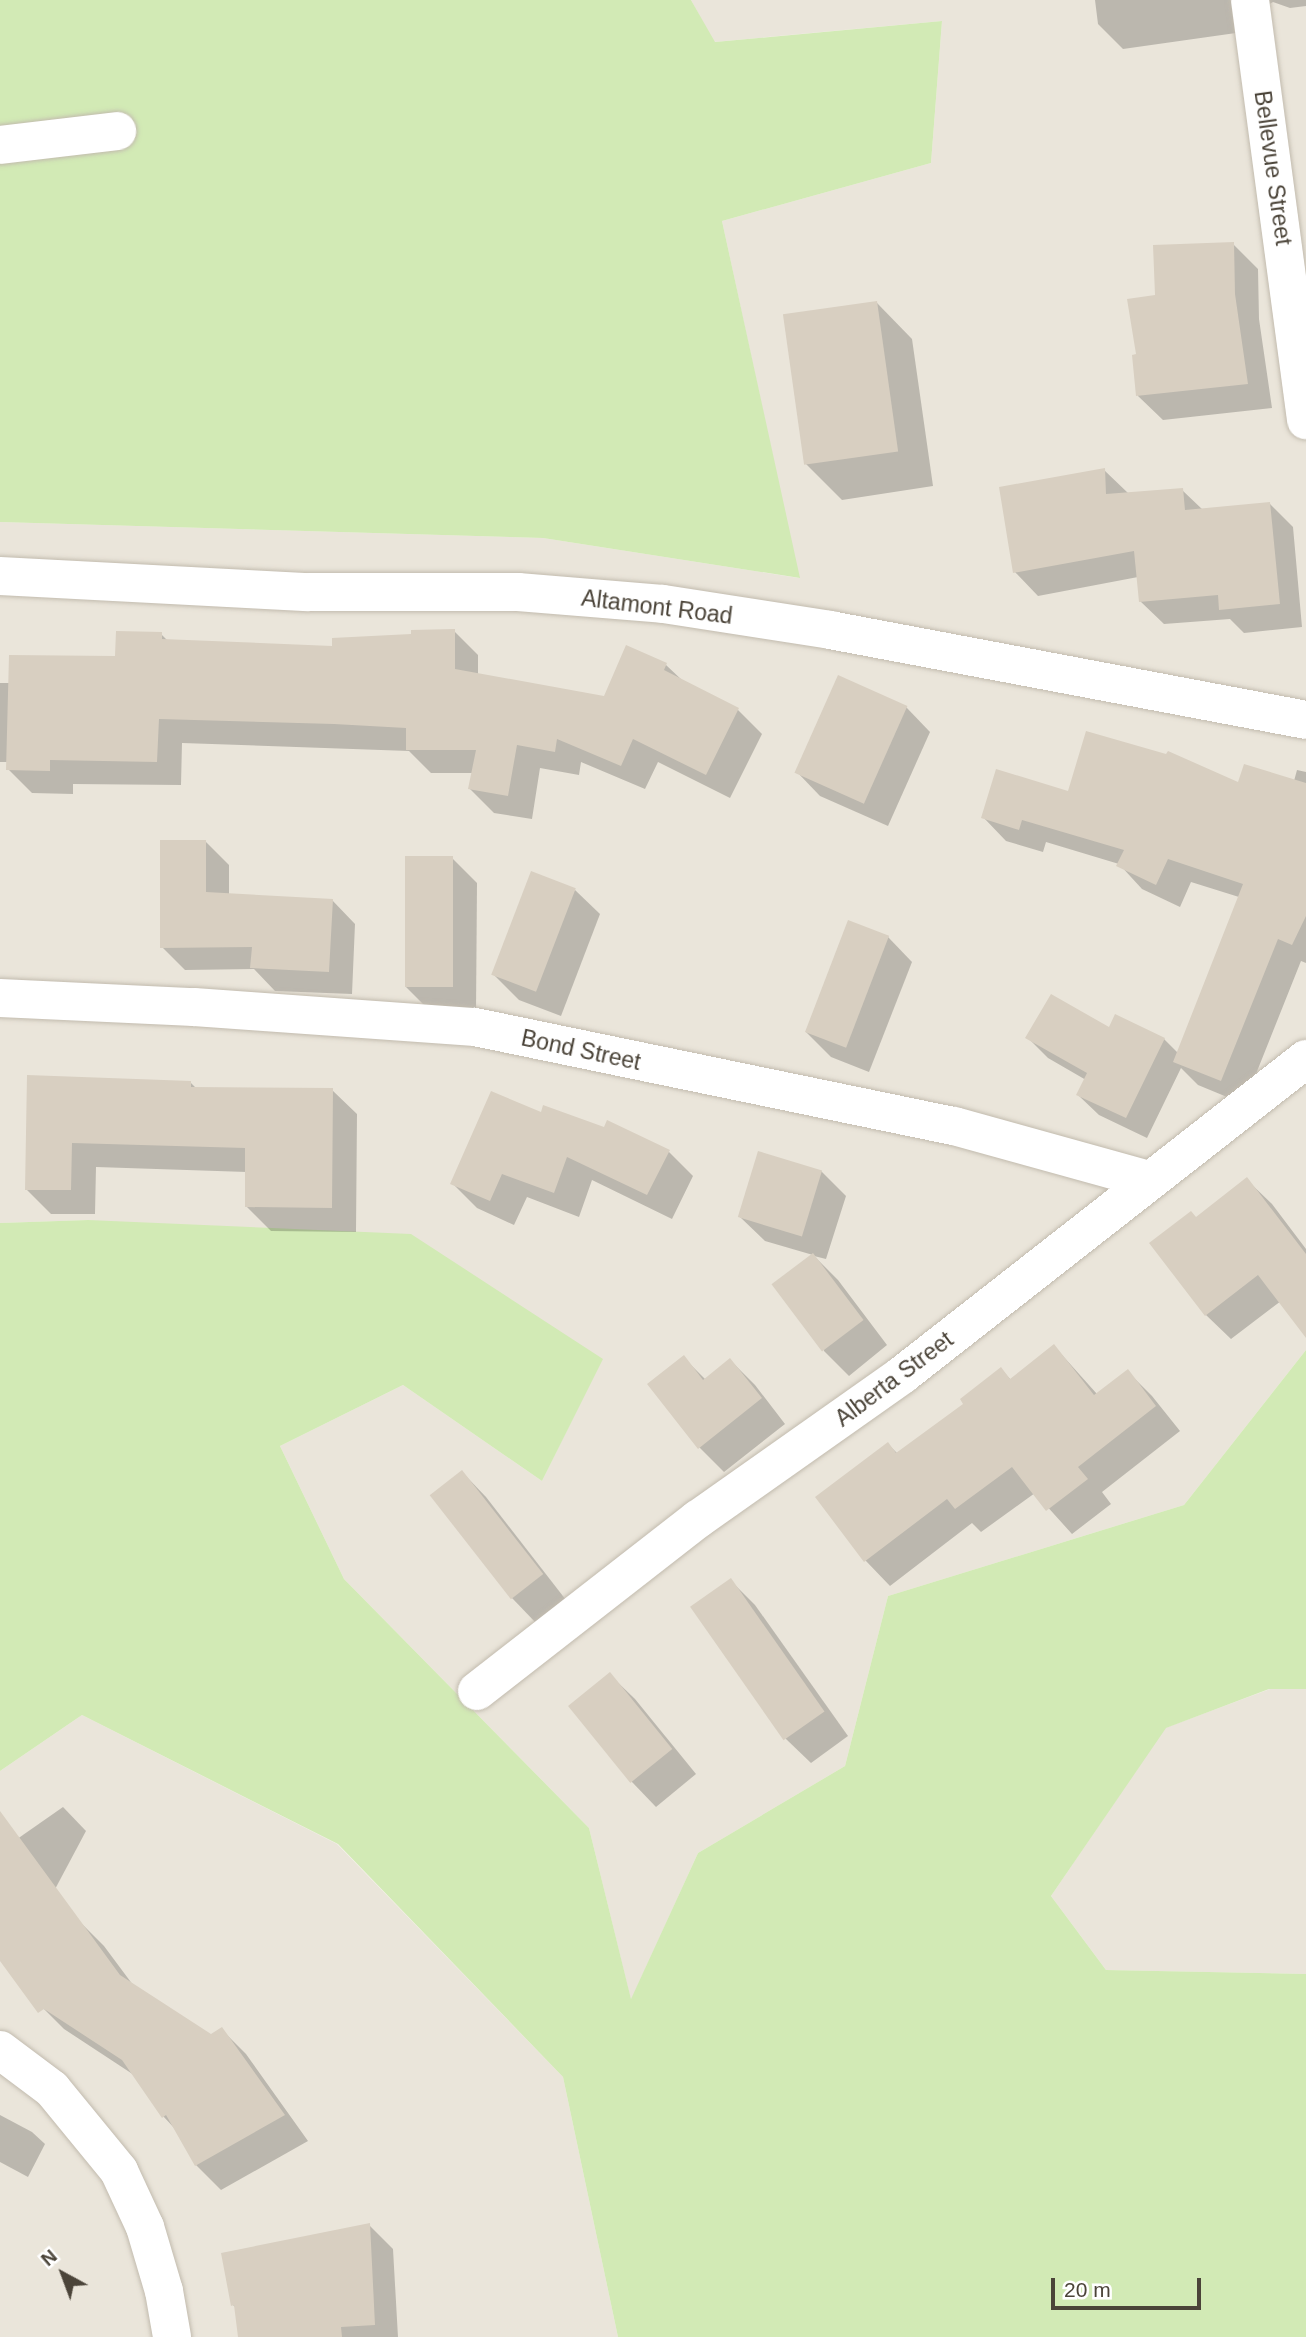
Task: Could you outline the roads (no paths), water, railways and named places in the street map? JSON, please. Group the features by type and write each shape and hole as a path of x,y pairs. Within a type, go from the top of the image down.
{"street":[{"name":"Bellevue Street","path":"1250,0 1306,420"},
{"path":"0,145 117,131"},
{"name":"Altamont Road","path":"0,576 309,592 518,592 663,604 844,633 1306,720"},
{"name":"Bond Street","path":"0,998 194,1007 475,1027 954,1126 1149,1180"},
{"name":"Alberta Street","path":"477,1691 698,1520 902,1375 1306,1059"},
{"path":"0,2050 52,2089 118,2171 145,2227 164,2291 172,2337"}]}
